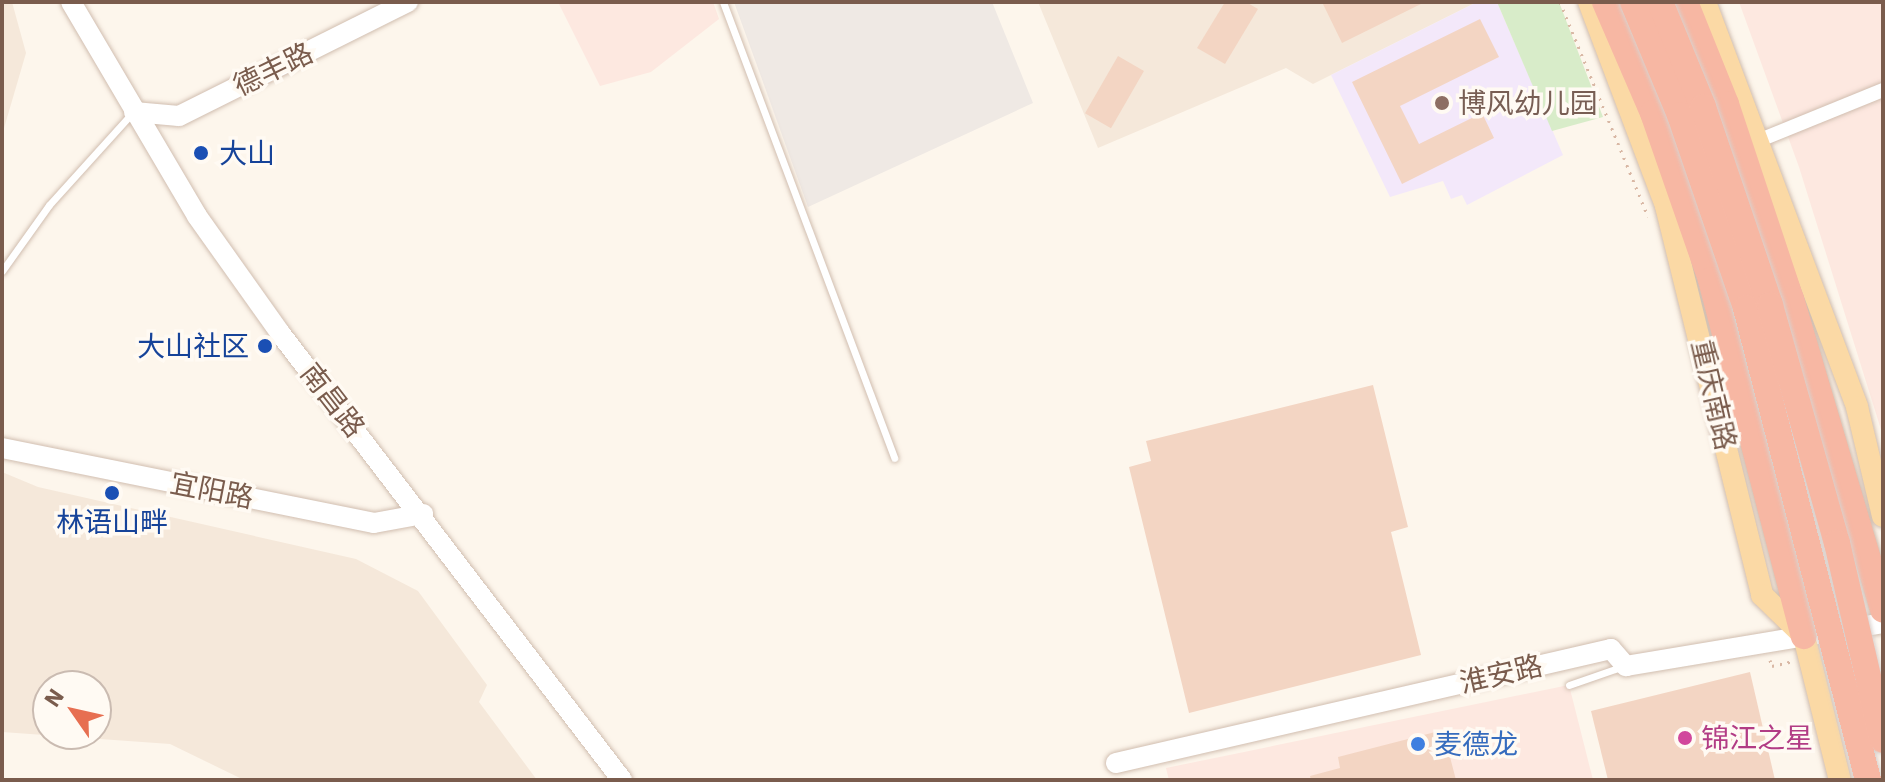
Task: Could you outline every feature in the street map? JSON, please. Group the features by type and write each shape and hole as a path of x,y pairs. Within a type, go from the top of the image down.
{"highway":[{"path":"1605,2 1653,113 1711,280 1804,636"},
{"path":"1633,2 1680,115 1746,308 1868,780"},
{"path":"1660,2 1703,107 1770,305 1837,543 1883,740"},
{"path":"1685,2 1726,104 1791,299 1864,558 1883,610"}],"main road":[{"name":"重庆南路","path":"1589,2 1666,206 1762,595 1804,636"},
{"path":"1705,2 1760,140 1857,407 1883,516"},
{"path":"1804,636 1840,780"}],"street":[{"name":"南昌路","path":"71,2 197,216 280,333 423,514 622,780"},
{"name":"德丰路","path":"134,112 179,116 408,2"},
{"path":"1760,140 1883,90"},
{"name":"宜阳路","path":"2,448 374,523 423,514"},
{"path":"1626,666 1883,623"},
{"name":"淮安路","path":"1116,763 1611,649 1626,666"}],"lane":[{"path":"723,2 894,458"},
{"path":"2,271 49,205 134,112"},
{"path":"1569,685 1626,666"}],"shaded area":[{"path":"2,2 12,2 26,53 2,135"},
{"path":"558,2 713,2 719,19 651,72 600,86"},
{"path":"734,2 992,2 1033,103 808,207"},
{"path":"1038,2 1477,2 1313,84 1286,68 1098,148"},
{"name":"博风幼儿园","path":"1477,2 1497,2 1563,155 1467,205 1462,195 1451,199 1443,181 1390,197 1331,75"},
{"path":"1739,2 1883,2 1883,436 1799,167"},
{"name":"林语山畔","path":"2,472 38,487 356,559 418,591 487,685 479,702 537,780 244,780 170,744 112,740 112,670 32,670 32,734 2,732"},
{"path":"1569,685 1593,780 1169,780 1166,768"}],"green space":[{"path":"1497,2 1559,2 1603,117 1552,131"}],"building":[{"path":"1225,2 1246,2 1258,9 1225,64 1197,48"},
{"path":"1322,2 1425,2 1342,43"},
{"path":"1480,19 1499,57 1400,106 1419,144 1482,113 1494,138 1402,184 1352,82"},
{"path":"1118,56 1144,71 1111,128 1085,113"},
{"path":"1373,385 1408,527 1391,532 1421,655 1189,713 1129,467 1151,461 1146,441"},
{"path":"1750,672 1775,780 1608,780 1591,711"},
{"name":"麦德龙","path":"1443,730 1456,780 1311,780 1310,776 1340,768 1338,757"}],"place":[{"name":"博风幼儿园","path":"1442,103"},
{"name":"大山","path":"201,153"},
{"name":"大山社区","path":"265,346"},
{"name":"林语山畔","path":"112,493"},
{"name":"锦江之星","path":"1685,738"},
{"name":"麦德龙","path":"1418,744"}]}
